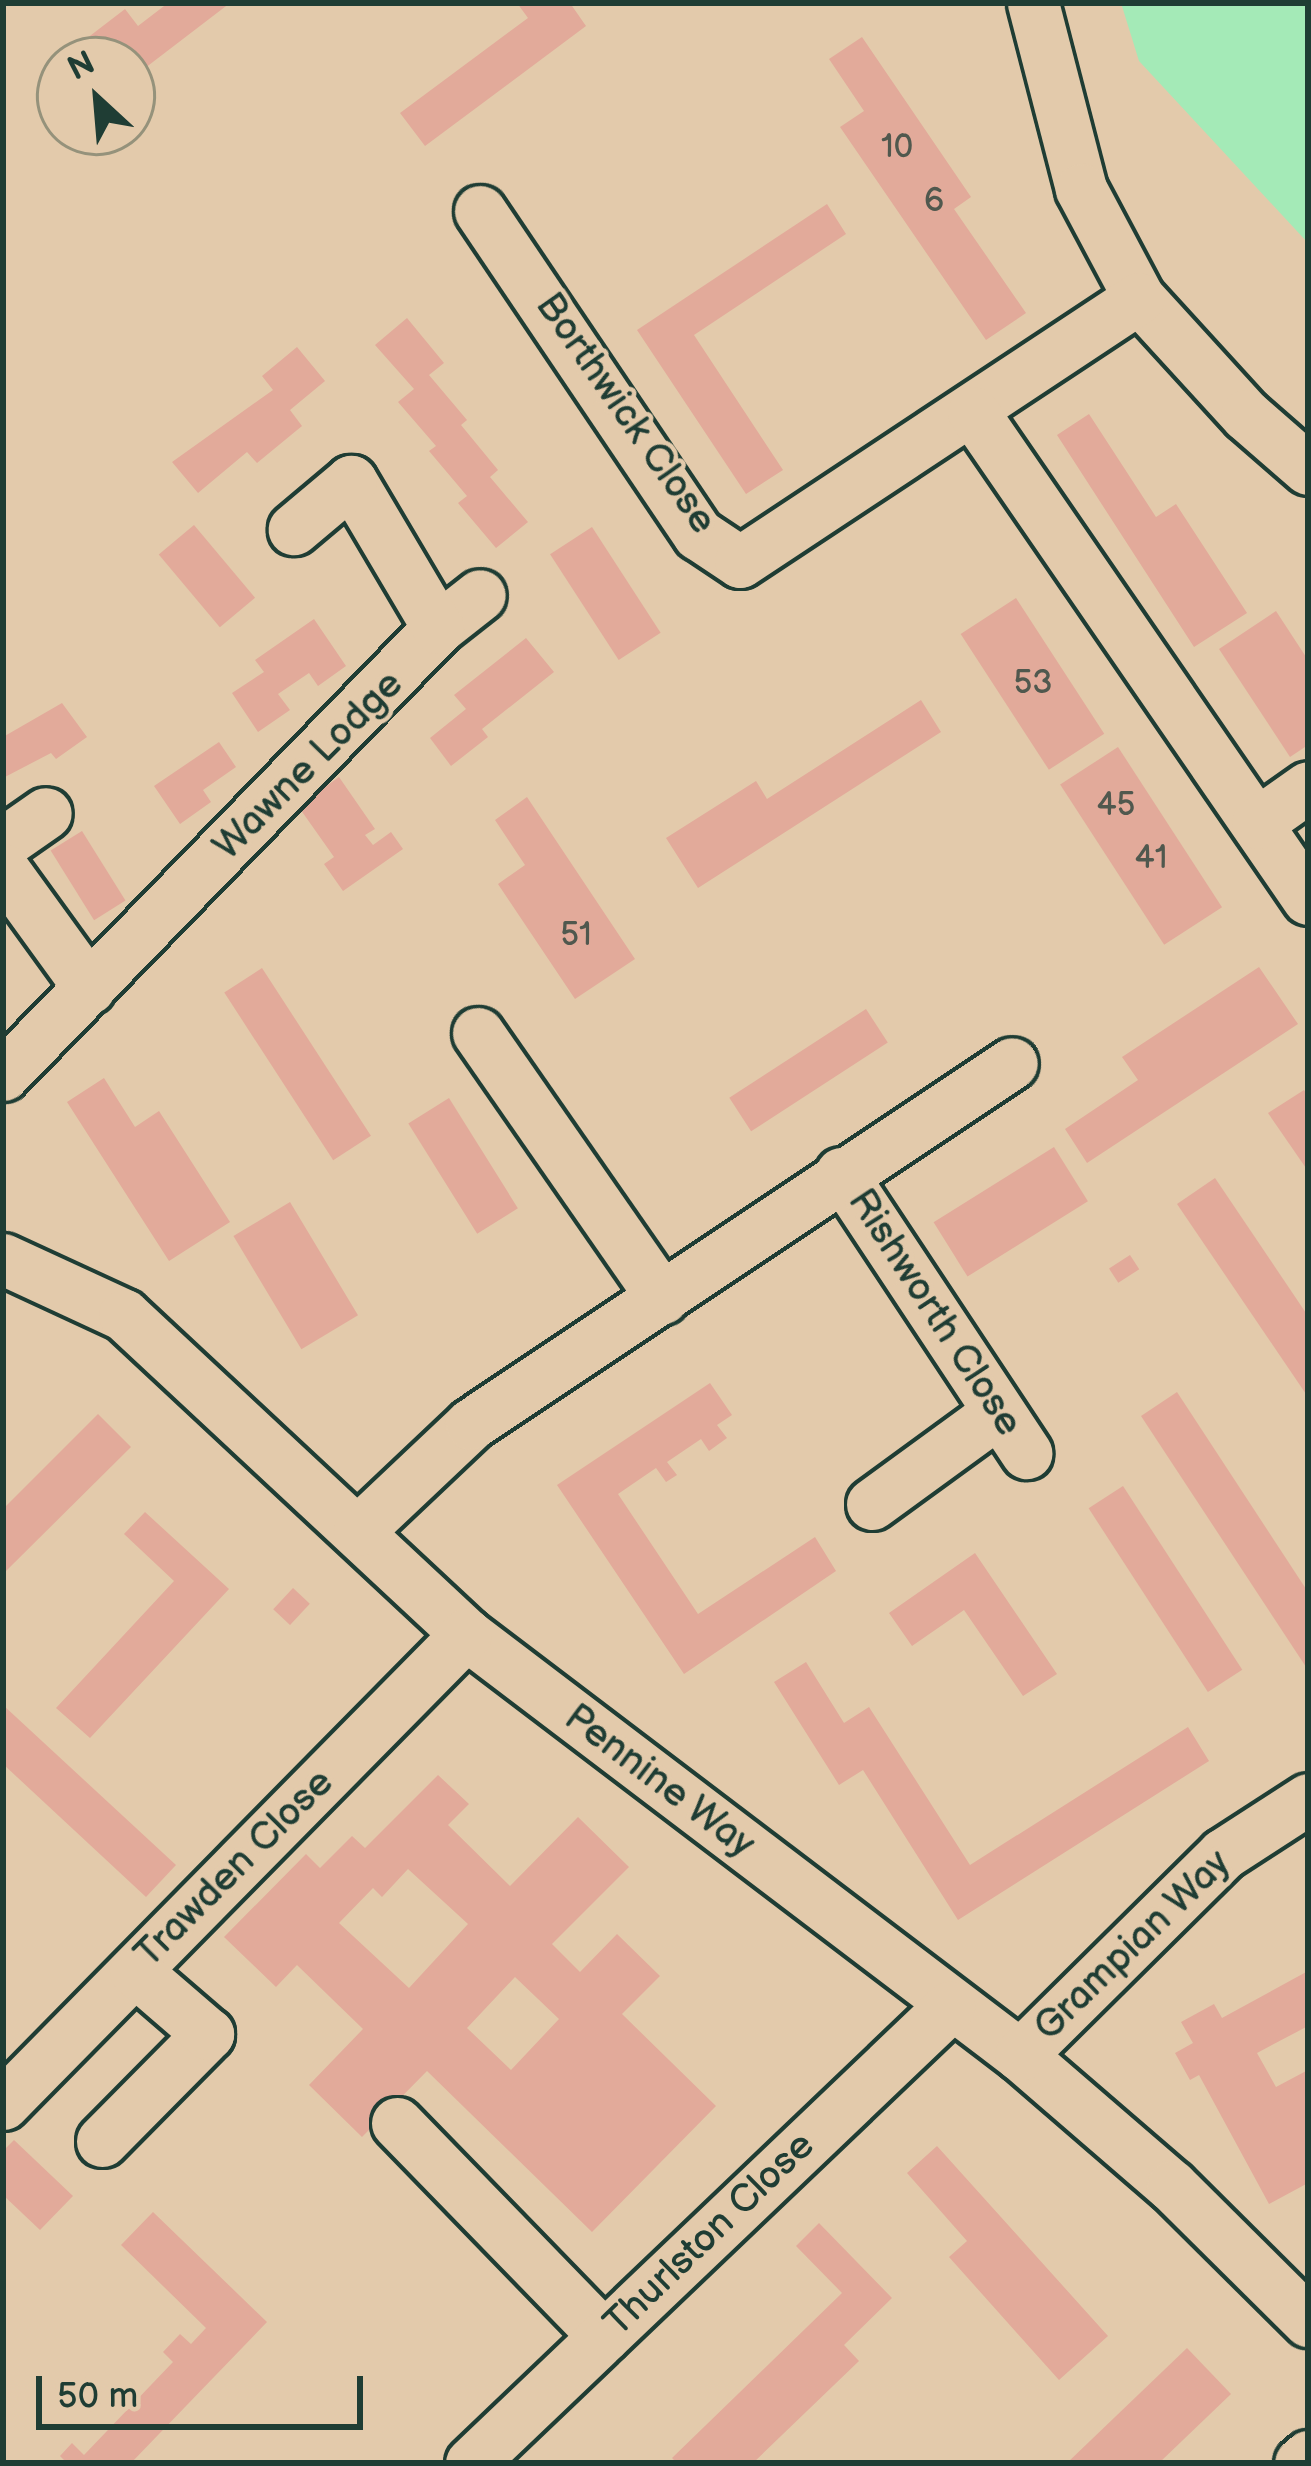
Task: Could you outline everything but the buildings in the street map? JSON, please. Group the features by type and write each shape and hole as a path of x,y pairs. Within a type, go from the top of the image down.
{"street":[{"path":"1033,3 1081,189 1139,298 1246,415 1308,469"},
{"name":"Borthwick Close","path":"480,211 698,534 740,562 1139,298"},
{"path":"973,412 1308,899"},
{"path":"294,529 351,481 438,628"},
{"name":"Wawne Lodge","path":"3,1075 438,628 480,595"},
{"path":"1257,823 1308,787"},
{"path":"3,842 46,813"},
{"path":"3,869 88,988"},
{"path":"478,1033 662,1298"},
{"name":"Rishworth Close","path":"359,1530 471,1424 1012,1063"},
{"name":"Rishworth Close","path":"841,1173 1012,1432 872,1504"},
{"name":"Pennine Way","path":"3,1259 124,1315 466,1634 949,2007 1020,2055 1172,2186 1308,2320"},
{"name":"Trawden Close","path":"3,2104 466,1634"},
{"name":"Grampian Way","path":"1020,2055 1223,1855 1308,1799"},
{"path":"102,2140 208,2034 135,1971"},
{"name":"Thurlston Close","path":"471,2463 949,2007"},
{"path":"397,2123 604,2336"},
{"path":"1300,2463 1308,2456"}],"green space":[{"path":"1121,3 1308,3 1308,243 1139,61"}]}
